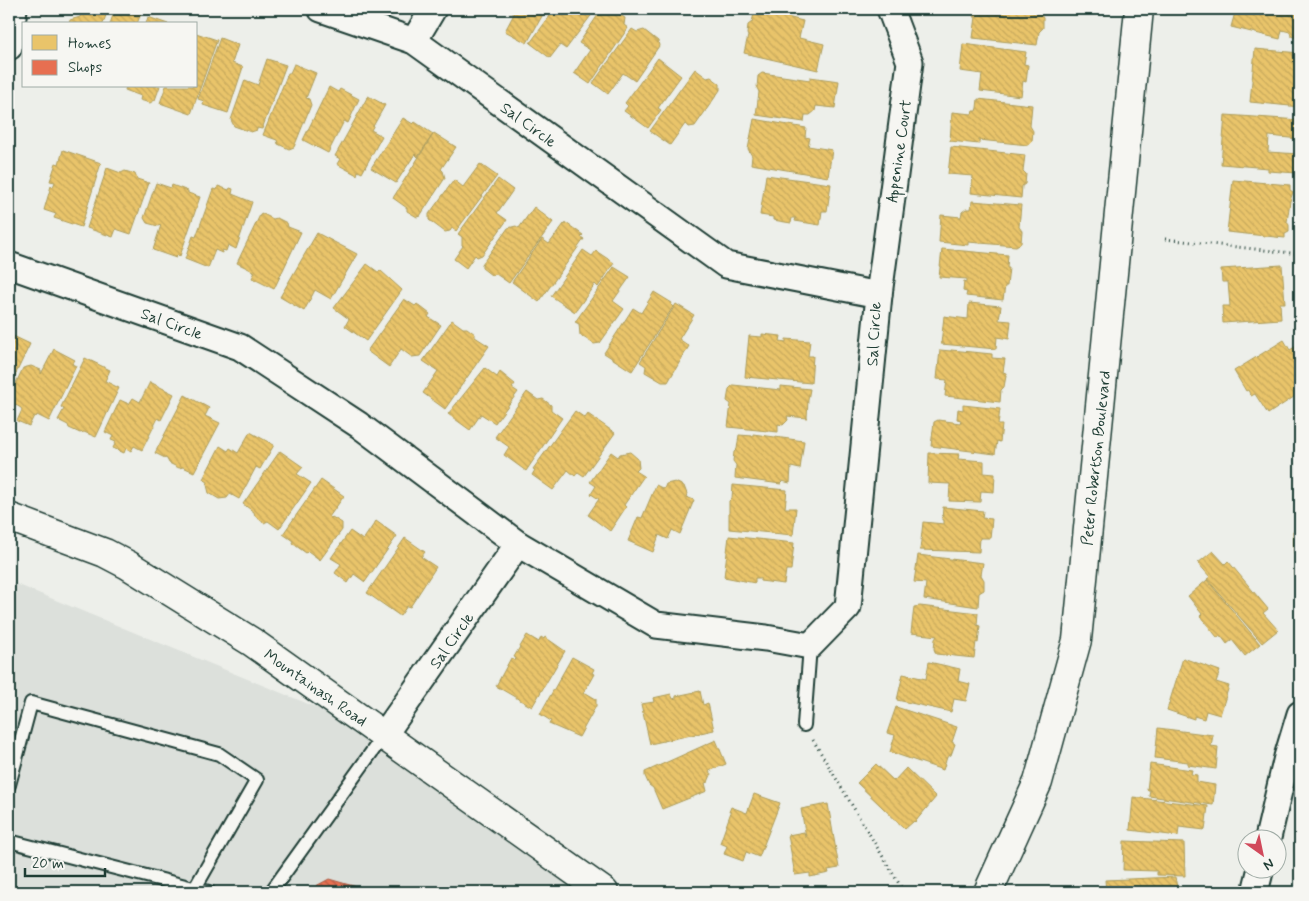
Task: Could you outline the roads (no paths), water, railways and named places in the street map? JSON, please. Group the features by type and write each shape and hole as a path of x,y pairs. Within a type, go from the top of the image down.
{"street":[{"path":"9,47 14,9"},
{"name":"Sal Circle","path":"9,265 240,347 359,425 518,544 656,625 766,638 810,646 848,606 878,296 726,265 414,41 321,9"},
{"path":"414,41 433,9"},
{"name":"Appenine Court","path":"878,296 910,62 890,9"},
{"name":"Peter Robertson Boulevard","path":"988,892 1038,782 1077,640 1139,9"},
{"name":"Mountainash Road","path":"9,517 105,553 128,565 252,642 604,892"},
{"name":"Sal Circle","path":"384,735 518,544"},
{"path":"1270,828 1287,757 1300,714"},
{"path":"1255,892 1258,878"}],"lane":[{"path":"804,725 810,646"},
{"path":"9,785 31,703 219,754 257,780 195,888"},
{"path":"271,892 384,735"},
{"path":"9,841 209,892"}]}
